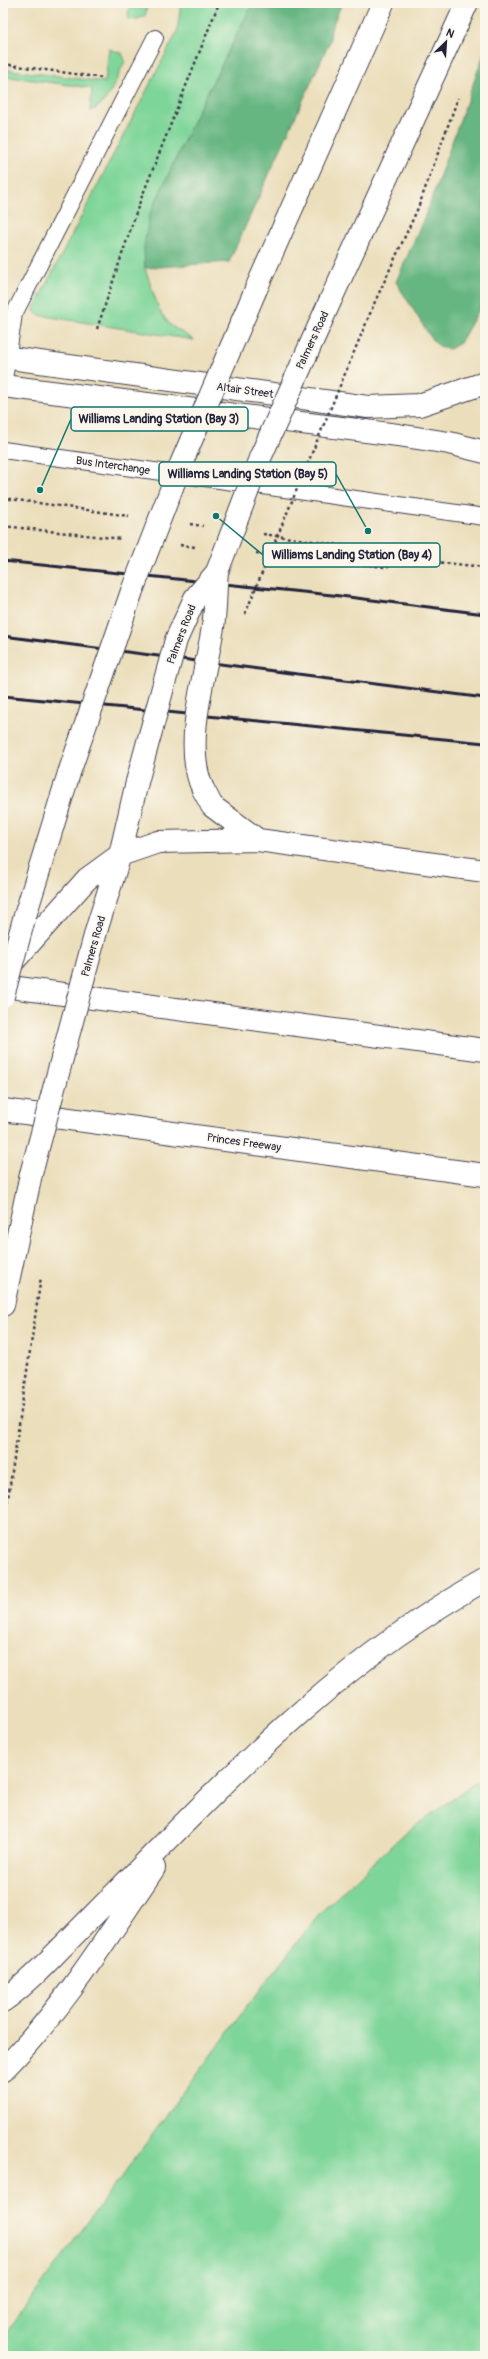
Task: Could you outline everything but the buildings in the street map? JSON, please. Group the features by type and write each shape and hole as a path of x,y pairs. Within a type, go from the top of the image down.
{"main road":[{"path":"3,996 69,773 132,591 181,464 256,289 383,3"},
{"name":"Palmers Road","path":"3,1305 31,1174 97,928 120,855 161,690 176,640 195,598 217,572 260,458 466,3"},
{"name":"Altair Street","path":"5,357 368,407 420,405 485,383"},
{"path":"3,386 398,435 450,443 485,452"},
{"path":"217,572 213,626 200,692 195,755 196,775 212,806 258,840"},
{"path":"12,963 87,879 120,855 158,842 258,840 485,871"},
{"path":"3,986 485,1050"},
{"name":"Princes Freeway","path":"3,1110 485,1175"},
{"path":"3,2001 16,1992 50,1959 247,1759 304,1707 360,1663 423,1618 485,1580"},
{"path":"3,2070 54,2012 100,1949 181,1827"}],"lane":[{"path":"3,386 5,357 14,314 155,38"},
{"name":"Bus Interchange","path":"3,450 485,517"}],"path":[{"path":"97,329 139,204 219,3"},
{"path":"3,64 104,78"},
{"path":"244,617 374,304 418,208 460,91"},
{"path":"385,567 415,560 485,567"},
{"path":"3,1532 41,1276"}],"green space":[{"path":"129,3 148,3 145,16 137,19 128,19"},
{"path":"181,3 253,3 200,107 149,216 145,268 159,310 170,325 194,340 38,315 34,311 35,306 177,32"},
{"path":"253,3 342,3 331,29 330,41 229,262 145,268 144,248 149,216 200,107"},
{"path":"109,49 122,53 125,61 107,97 96,108 90,111 92,88 3,76 3,69 105,82"},
{"path":"485,51 485,299 460,343 450,349 441,347 433,341 396,282 427,211"},
{"path":"485,1775 485,2356 3,2356 3,2337 245,2009 319,1914 404,1834"}],"railway":[{"path":"3,561 332,595 485,614"},
{"path":"3,636 485,698"},
{"path":"3,696 485,743"}],"place":[{"name":"Williams Landing Station (Bay 3)","path":"40,490"},
{"name":"Williams Landing Station (Bay 4)","path":"216,516"},
{"name":"Williams Landing Station (Bay 5)","path":"368,531"}]}
